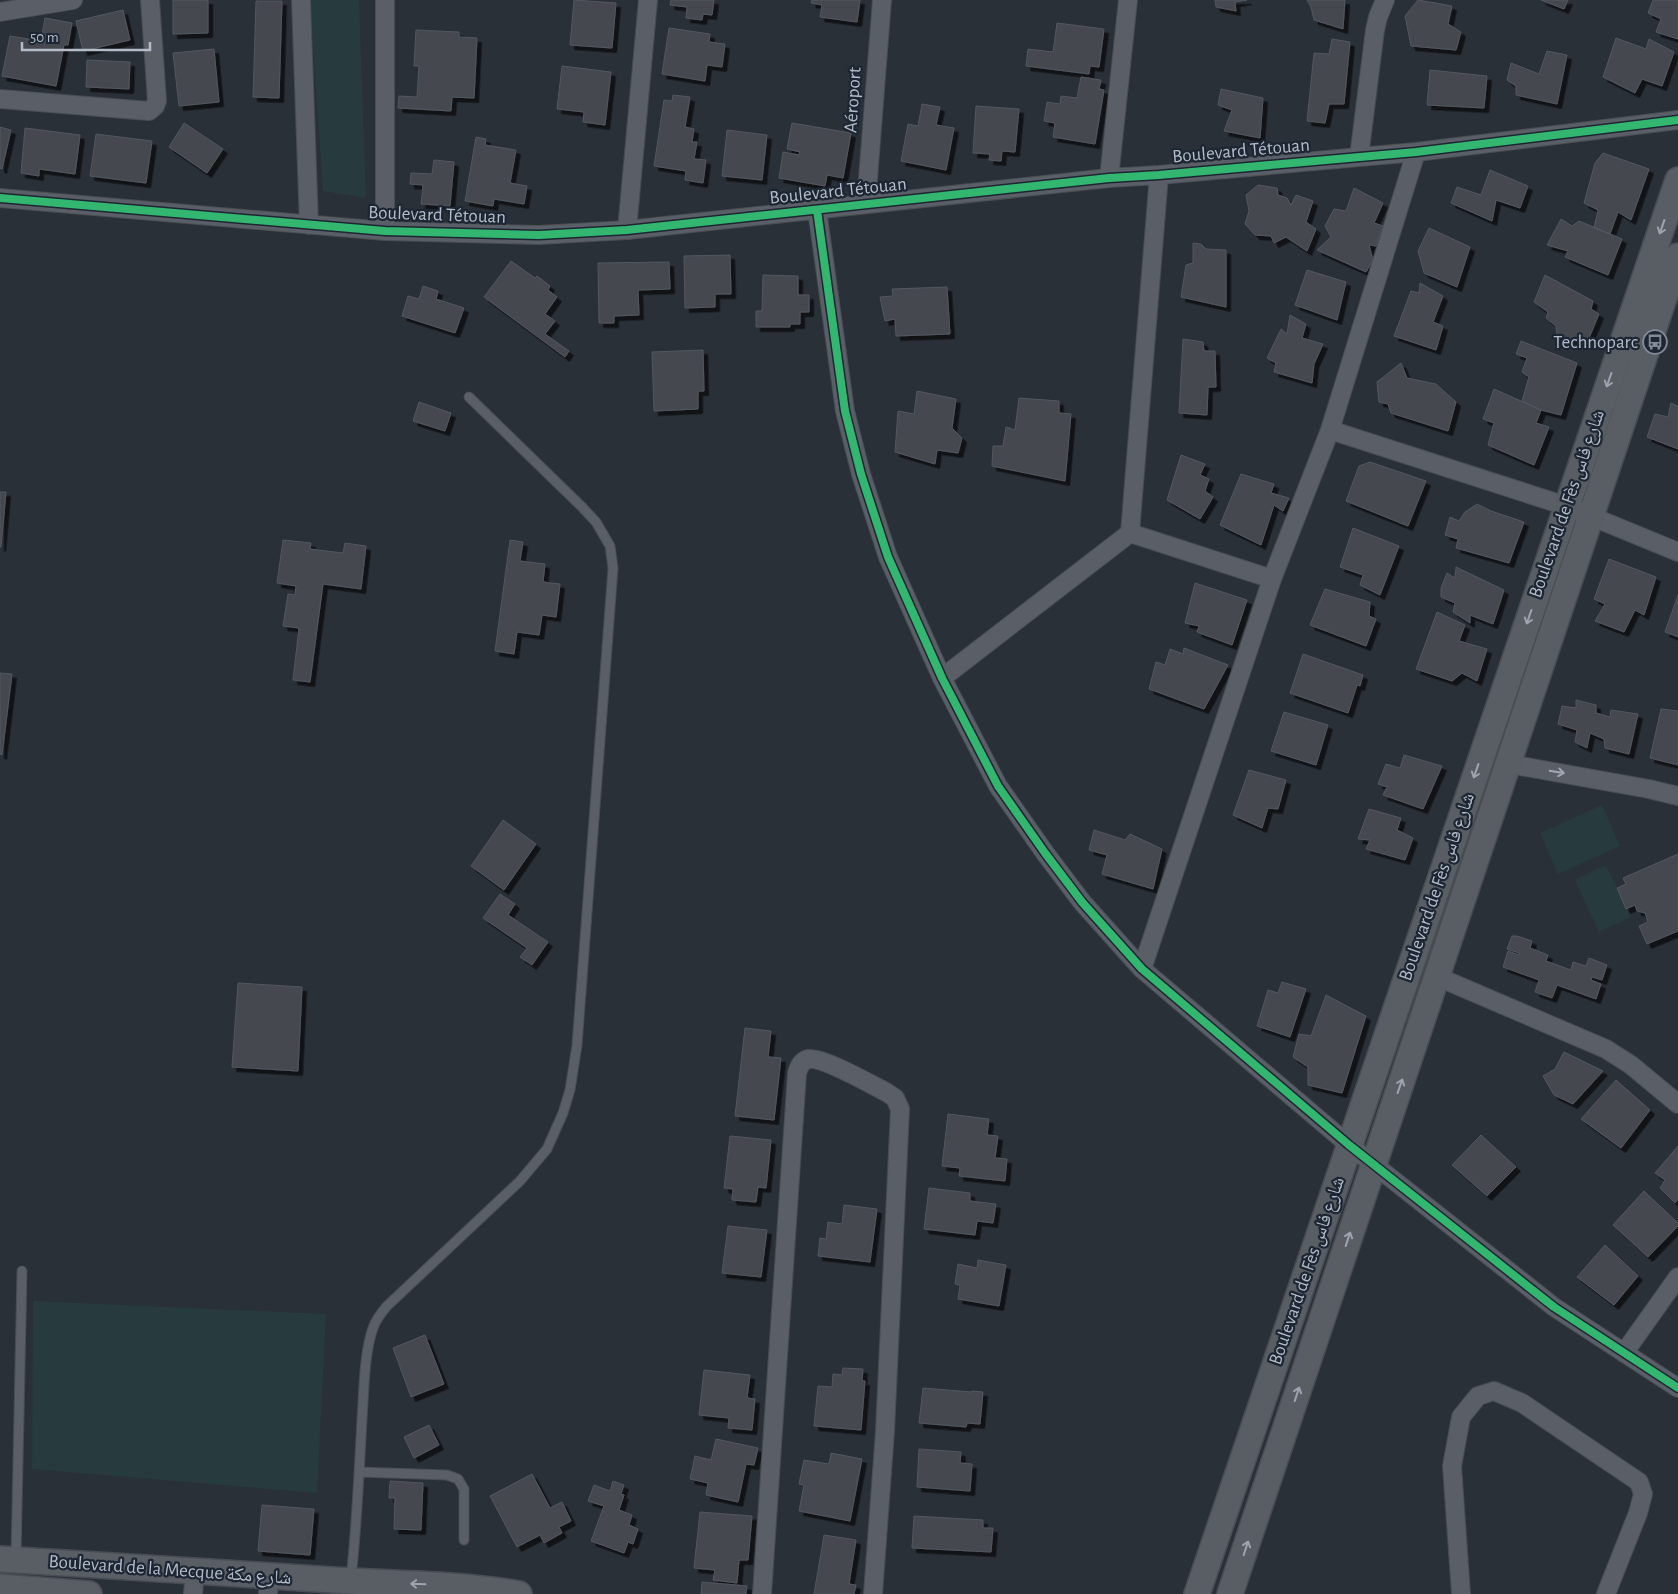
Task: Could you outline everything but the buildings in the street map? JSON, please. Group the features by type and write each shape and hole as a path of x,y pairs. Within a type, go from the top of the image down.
{"main road":[{"name":"Boulevard de Fès شارع فاس","path":"1197,1594 1678,180"},
{"name":"Boulevard de Fès شارع فاس","path":"1230,1594 1678,256"},
{"name":"Boulevard de la Mecque شارع مكة","path":"8,1560 194,1583 269,1585 350,1581 430,1584 497,1590 519,1594"},
{"name":"Boulevard de la Mecque شارع مكة","path":"0,1587 89,1594"}],"street":[{"path":"0,12 73,0"},
{"path":"0,99 149,111 155,106 157,101 150,0"},
{"path":"302,0 309,225"},
{"path":"385,0 385,231"},
{"path":"628,230 648,0"},
{"name":"Aéroport","path":"866,204 882,0"},
{"path":"1109,178 1128,0"},
{"path":"1359,157 1375,30 1385,0"},
{"name":"Boulevard Tétouan","path":"0,198 385,231 539,235 628,230 1109,178 1416,152 1678,120"},
{"path":"1142,969 1272,579 1330,430 1416,152"},
{"path":"942,678 1130,533 1159,175"},
{"path":"817,210 845,411 861,474 888,557 942,678 998,786 1044,853 1082,902 1142,969 1349,1145 1554,1307 1678,1388"},
{"path":"1330,430 1566,506 1678,552"},
{"path":"1130,533 1272,579"},
{"path":"1509,764 1678,796"},
{"path":"1438,977 1606,1050 1630,1064 1678,1104"},
{"path":"762,1594 797,1073 802,1062 808,1059 823,1062 886,1092 895,1098 900,1109 885,1431 872,1594"},
{"path":"1624,1353 1678,1276"},
{"path":"1461,1594 1452,1466 1461,1417 1478,1396 1494,1391 1522,1403 1639,1482 1643,1494 1638,1514 1606,1594"}],"lane":[{"path":"350,1581 356,1536 364,1386 369,1342 378,1317 387,1306 520,1182 547,1149 563,1113 570,1090 577,1045 613,568 612,556 605,535 582,506 469,397"},
{"path":"8,1560 22,1271"},
{"path":"359,1472 447,1475 458,1479 462,1484 464,1495 464,1540"}],"green space":[{"path":"310,0 359,0 366,198 323,191"},
{"path":"1602,805 1620,846 1558,874 1540,833"},
{"path":"1606,865 1631,917 1599,932 1575,880"},
{"path":"33,1301 326,1314 317,1493 32,1469"}],"cycle path":[{"path":"0,198 385,231 539,235 627,230 1109,178 1416,152 1678,120"},
{"path":"817,210 845,411 861,474 888,557 942,678 998,786 1045,853 1082,902 1142,969 1349,1145 1554,1307 1678,1388"}],"place":[{"name":"Technoparc","path":"1655,342"}]}
